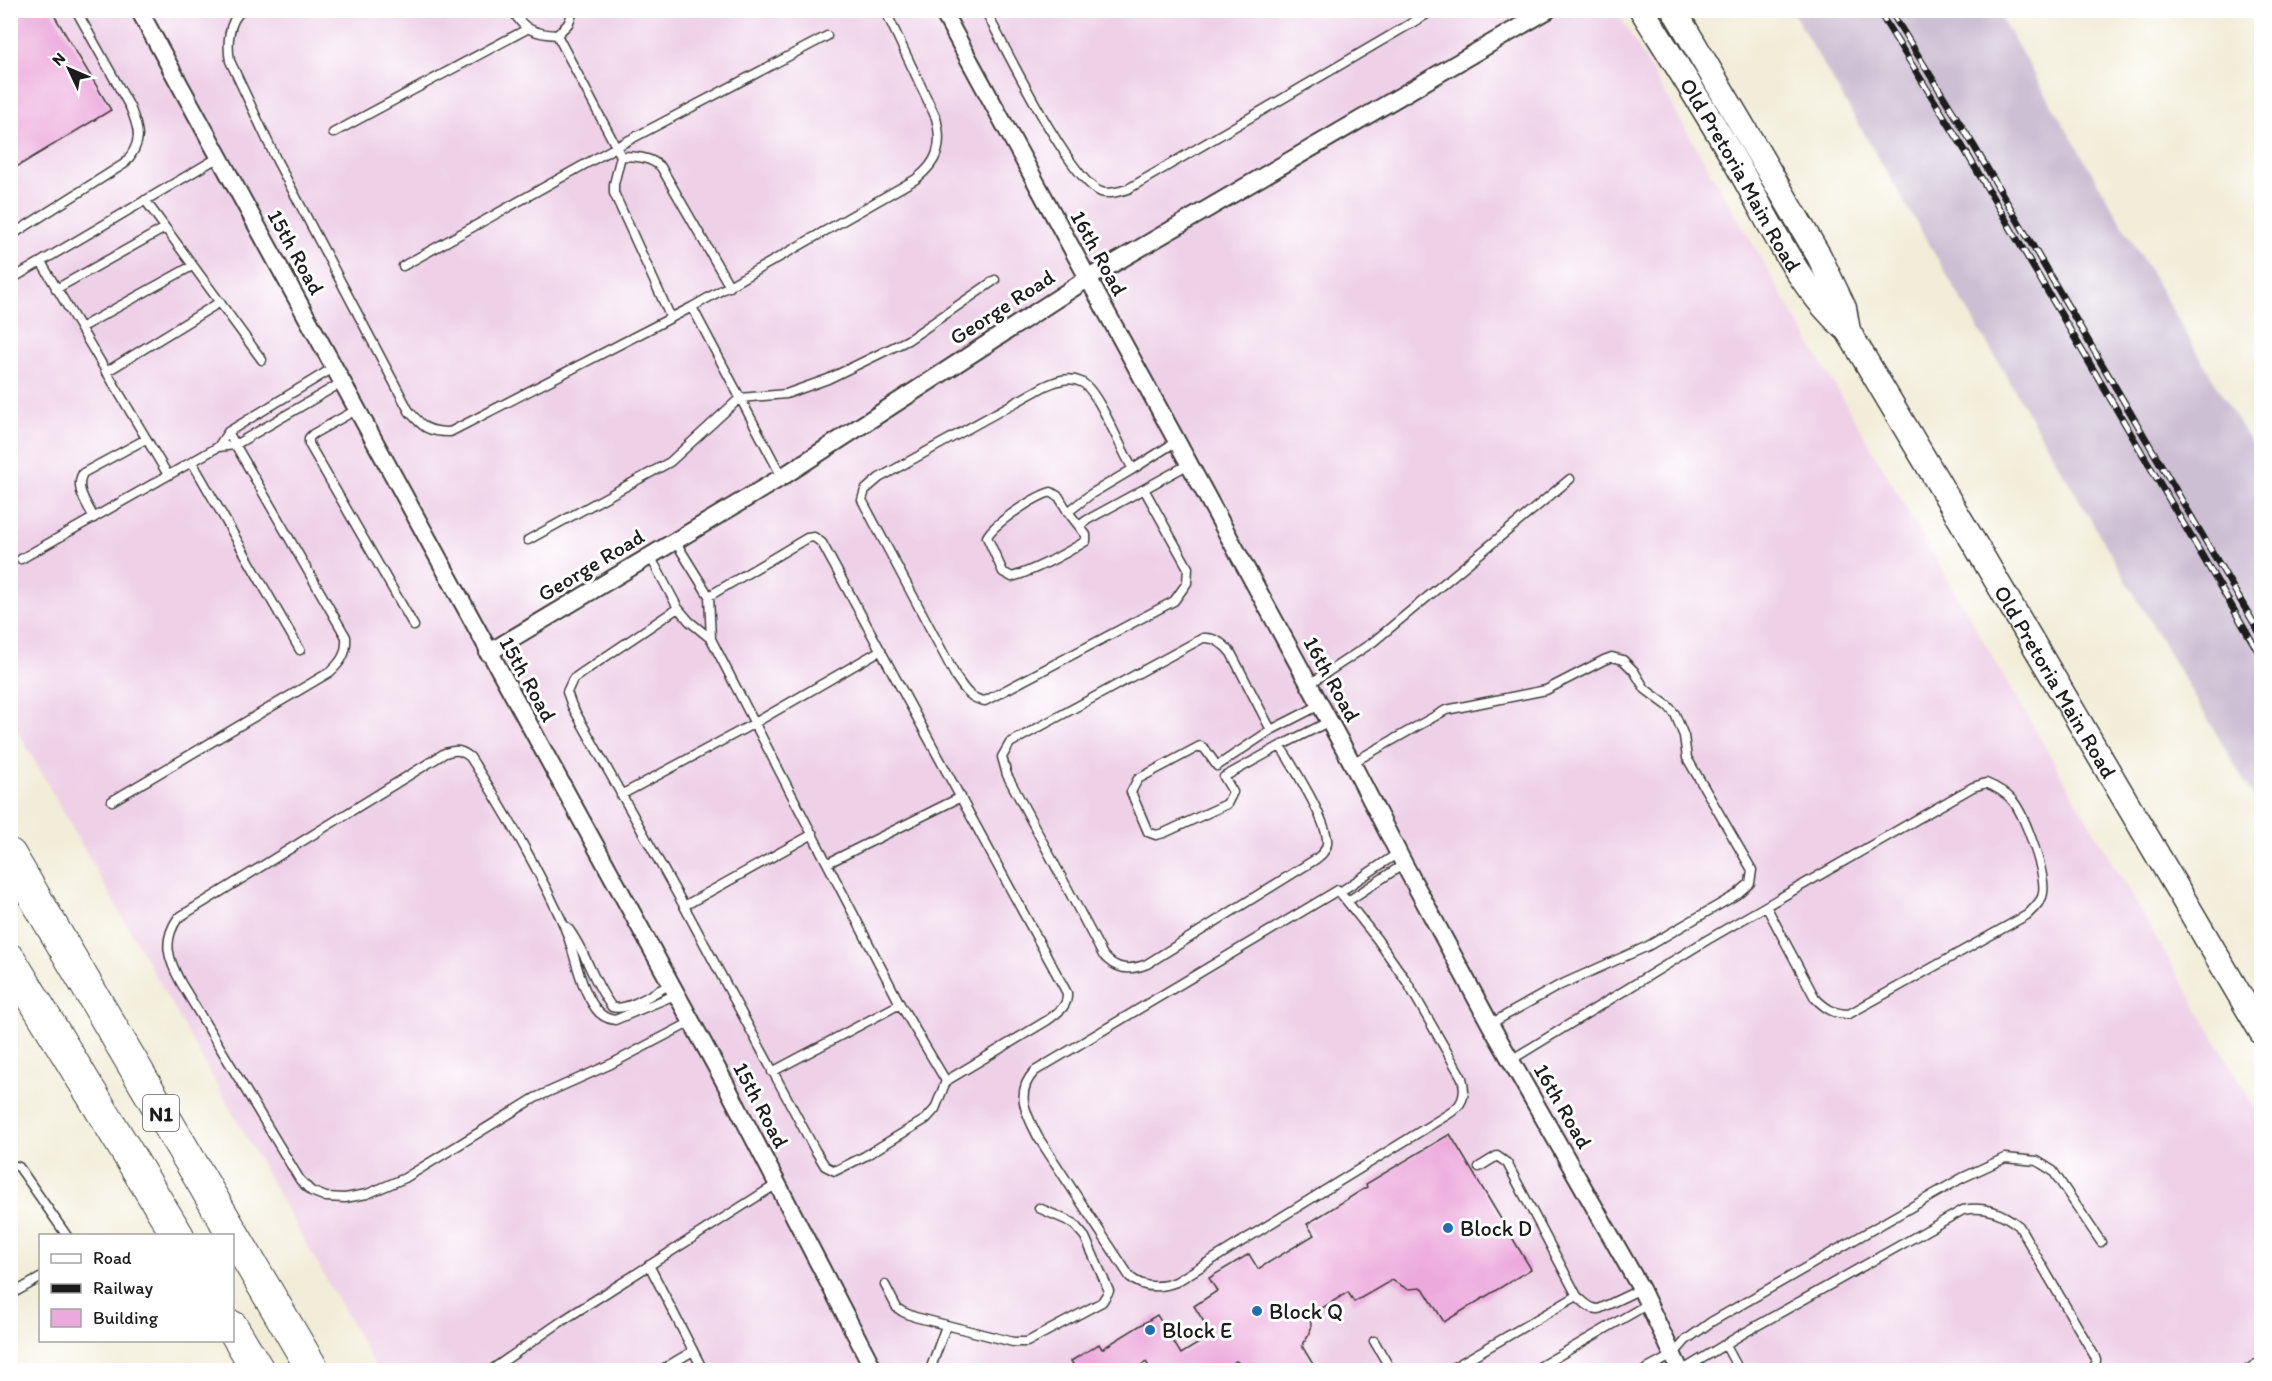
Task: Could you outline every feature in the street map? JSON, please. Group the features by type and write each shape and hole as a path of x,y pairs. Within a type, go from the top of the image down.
{"highway":[{"name":"N1","path":"10,855 233,1234"},
{"name":"N1","path":"10,960 177,1234"},
{"name":"N1","path":"234,1236 313,1371"},
{"path":"234,1330 258,1371"}],"main road":[{"name":"Old Pretoria Main Road","path":"1642,10 1705,111 1795,266 1823,307 1848,331 2262,1033"},
{"name":"Old Pretoria Main Road","path":"1674,10 1814,247 1838,292 1844,308 1848,331"}],"street":[{"name":"15th Road","path":"139,10 691,1022 874,1371"},
{"name":"16th Road","path":"942,10 1308,685 1330,721 1490,1024 1645,1296 1682,1371"},
{"name":"George Road","path":"488,652 782,477 1087,279 1548,10"}],"lane":[{"path":"10,236 124,164 134,153 139,139 130,106 76,10"},
{"path":"242,10 234,18 232,25 228,48 230,61 277,161 408,411 423,427 435,432 450,432 730,287 928,170 939,144 940,133 936,118 885,10"},
{"path":"513,10 527,29 537,33 557,35"},
{"path":"557,35 568,24 574,10"},
{"path":"985,10 1066,156 1082,178 1103,193 1128,189 1434,10"},
{"path":"333,133 527,29"},
{"path":"557,35 621,156 614,193 671,318"},
{"path":"403,266 616,147 827,36"},
{"path":"621,156 645,157 654,160 661,167 730,287"},
{"path":"10,280 219,157"},
{"path":"145,200 262,360"},
{"path":"56,289 165,228"},
{"path":"41,262 168,475"},
{"path":"80,328 192,266"},
{"path":"528,540 670,462 740,398 786,394 828,379 908,340 995,280"},
{"path":"106,372 220,302"},
{"path":"692,307 782,477"},
{"path":"218,447 228,432 337,375"},
{"path":"21,559 218,447 235,445 337,375"},
{"path":"1133,469 1108,420 1087,386 1080,381 1066,379 1045,386 879,478 865,490 862,500 956,677 970,696 985,701 1174,601 1182,593 1188,583 1188,568 1144,489"},
{"path":"356,410 313,434 309,438 309,444 414,626"},
{"path":"112,801 330,672 341,662 347,650 346,637 228,432"},
{"path":"94,518 79,488 79,481 83,474 146,439"},
{"path":"1068,512 1090,494 1177,441"},
{"path":"192,462 300,650"},
{"path":"1079,526 1095,514 1189,464"},
{"path":"1308,685 1373,642 1570,479"},
{"path":"1051,492 1059,497 1079,526 1087,538 1082,543 1054,560 1012,577 1003,572 987,537 990,532 1037,498 1051,492"},
{"path":"678,608 583,672 569,685 567,692 572,706 684,906 772,1072 825,1166 835,1171 865,1156 926,1119 935,1109 946,1081 1048,1020 1068,1001 1067,993 822,543 814,537 795,543 709,596"},
{"path":"675,541 709,596 711,639 753,724 813,834 900,1004 946,1081"},
{"path":"650,556 678,608 689,621 711,639"},
{"path":"1271,730 1231,654 1221,643 1209,637 1190,643 1010,743 1005,750 1003,764 1007,775 1104,955 1111,963 1129,970 1147,964 1316,859 1325,850 1327,842 1324,825 1280,746"},
{"path":"621,795 753,724 881,650"},
{"path":"1352,763 1446,710 1546,690 1612,657 1623,660 1629,665 1645,689 1675,714 1684,736 1688,758 1752,870 1750,883 1736,895 1648,946 1558,986 1490,1024"},
{"path":"1217,766 1271,730 1320,705"},
{"path":"1224,777 1330,721"},
{"path":"1200,746 1205,749 1224,777 1233,792 1227,804 1156,835 1148,832 1131,792 1138,779 1200,746"},
{"path":"672,990 621,1008 612,1006 603,994 574,936 562,920 517,835 479,771 470,757 462,751 454,750 445,753 178,918 167,940 167,954 181,983 300,1180 311,1191 326,1197 345,1198 367,1194 405,1178 535,1098 611,1064 691,1022"},
{"path":"1511,1060 1766,906 1973,787 1986,783 2002,790 2014,802 2026,827 2043,877 2042,897 2027,915 1849,1014 1836,1014 1825,1008 1815,998 1766,906"},
{"path":"828,863 961,797"},
{"path":"684,906 813,834"},
{"path":"1340,892 1407,982 1457,1068 1464,1085 1463,1100 1447,1115 1176,1282 1162,1287 1137,1283 1130,1277 1027,1117 1022,1096 1029,1077 1035,1071 1334,891 1340,892 1401,859"},
{"path":"1348,901 1401,859"},
{"path":"562,920 584,989 597,1010 605,1017 615,1020 627,1017 672,990"},
{"path":"772,1072 900,1004"},
{"path":"1479,1167 1497,1156 1507,1163 1577,1296 1588,1305 1598,1309 1645,1296"},
{"path":"1645,1371 1673,1355 1686,1340 1711,1322 1962,1178 2005,1158 2037,1161 2053,1171 2101,1242"},
{"path":"10,1164 20,1167 66,1234"},
{"path":"491,1371 649,1265 777,1184"},
{"path":"1682,1371 1725,1344 1963,1210 1978,1207 2005,1215 2019,1226 2094,1355 2096,1371"},
{"path":"885,1285 897,1308 903,1312 946,1326 1013,1342 1027,1342 1102,1302 1108,1291 1085,1237 1073,1223 1039,1208"},
{"path":"649,1265 703,1371"},
{"path":"10,1295 39,1279"},
{"path":"1449,1371 1577,1296"},
{"path":"1534,1371 1645,1296"},
{"path":"930,1371 946,1326"},
{"path":"1374,1341 1391,1371"},
{"path":"1725,1344 1739,1371"},
{"path":"661,1371 693,1351"},
{"path":"2247,1371 2262,1360"}],"shaded area":[{"path":"10,11 1617,11 2261,1118 2261,1370 377,1370 11,719"},
{"path":"1792,11 1997,11 2261,461 2261,810"}],"building":[{"path":"10,10 51,10 111,110 10,171"},
{"path":"1450,1134 1531,1269 1444,1322 1423,1288 1407,1289 1392,1280 1354,1302 1348,1292 1309,1316 1310,1333 1302,1346 1317,1371 1267,1371 1265,1366 1247,1369 1236,1361 1221,1371 1152,1371 1146,1362 1132,1371 1077,1371 1071,1361 1099,1344 1102,1349 1157,1315 1181,1354 1212,1335 1194,1306 1217,1291 1209,1278 1249,1254 1258,1269 1314,1235 1307,1224 1367,1187 1366,1184"}],"railway":[{"path":"1878,10 1966,152 2262,658"},
{"path":"1890,10 1974,146 2262,637"}],"place":[{"name":"Block D","path":"1448,1228"},
{"name":"Block Q","path":"1257,1311"},
{"name":"Block E","path":"1150,1330"}]}
